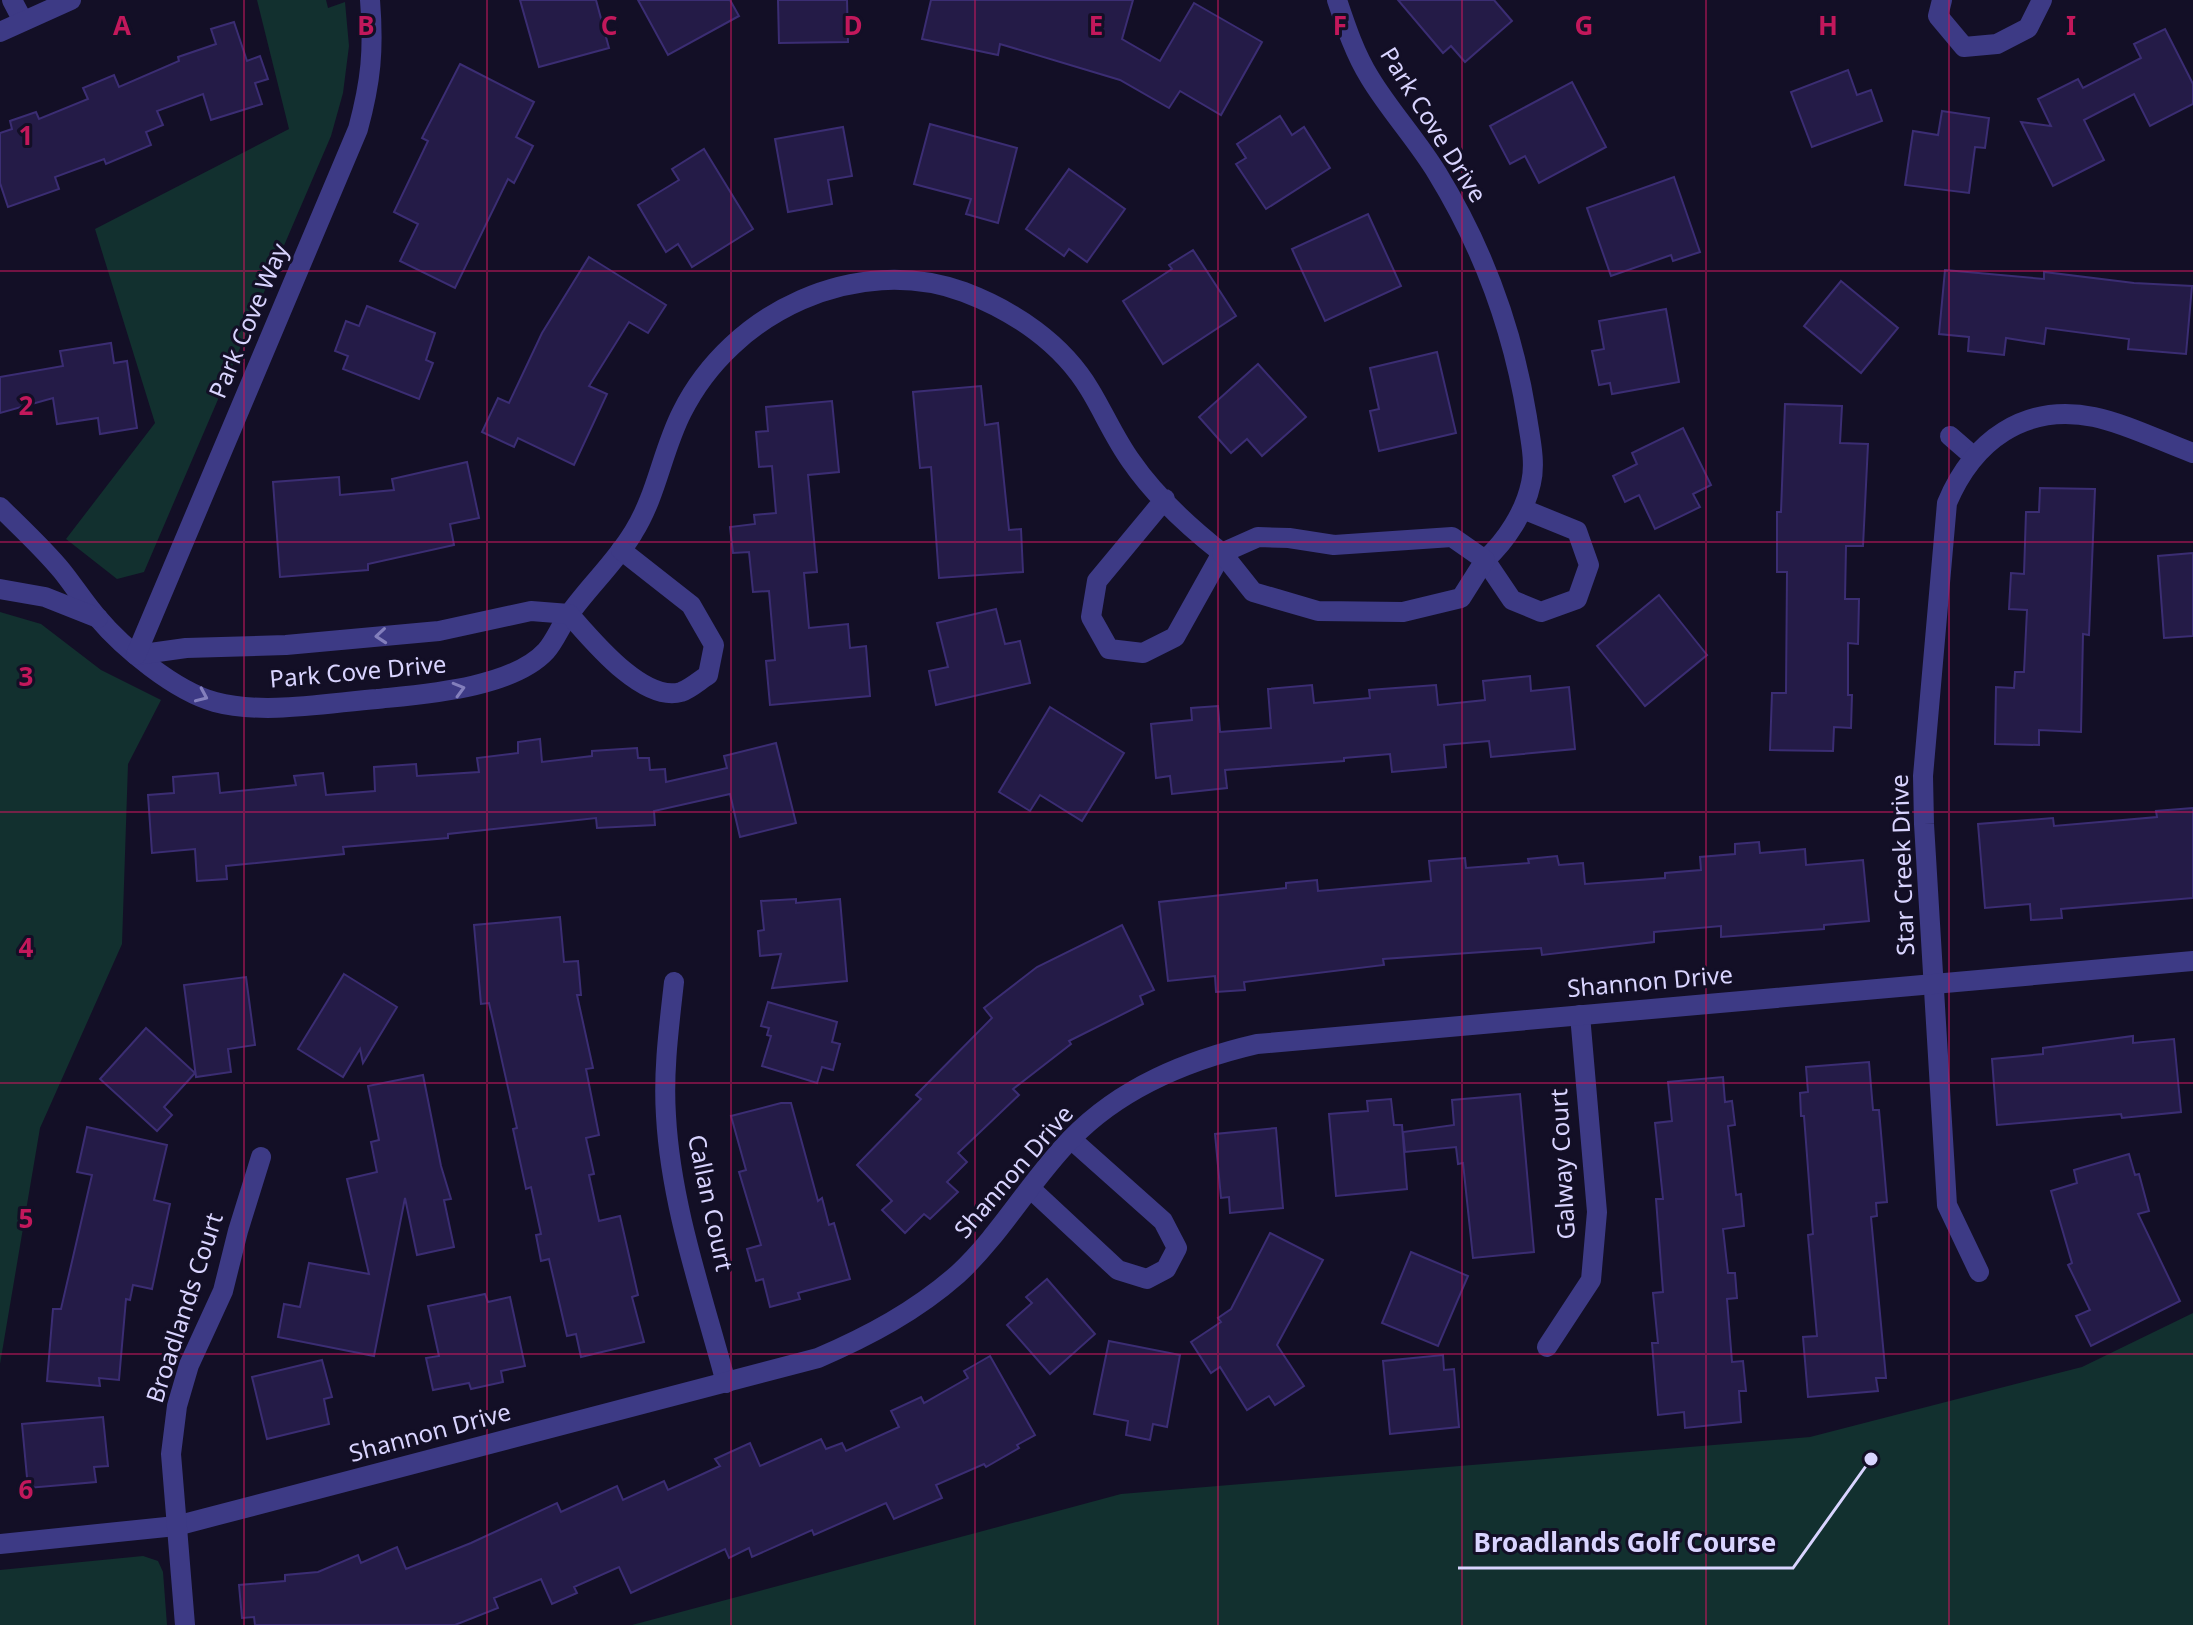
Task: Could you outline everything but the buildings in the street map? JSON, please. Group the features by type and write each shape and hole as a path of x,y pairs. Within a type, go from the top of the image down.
{"street":[{"path":"12,0 23,21"},
{"path":"0,32 71,0"},
{"name":"Park Cove Way","path":"136,655 358,129 370,84 373,42 370,0"},
{"name":"Park Cove Drive","path":"0,507 61,569 98,618 136,655 186,689 215,702 267,707 445,693 510,674 546,652 569,614 633,533 654,491 681,414 699,382 724,352 759,322 790,304 825,290 869,282 914,282 958,290 996,305 1034,329 1062,353 1088,385 1130,460 1185,522 1222,553 1253,592 1318,611 1403,612 1461,598 1485,560 1500,547 1523,509 1532,482 1533,452 1520,376 1499,302 1474,240 1436,172 1369,78 1350,40 1337,0"},
{"path":"1942,0 1938,16 1964,47 1997,44 2028,28 2042,0"},
{"name":"Star Creek Drive","path":"1979,1272 1947,1205 1923,776 1944,517 1957,478 1973,456 2002,432 2031,419 2063,414 2095,417 2193,453"},
{"path":"1950,436 1973,456"},
{"path":"1165,499 1097,581 1091,617 1109,649 1143,653 1175,637 1222,553 1258,537 1334,545 1452,537 1485,560 1512,600 1541,612 1577,599 1589,565 1577,531 1523,509"},
{"path":"569,614 602,651 647,689 680,692 708,675 714,645 691,605 621,550"},
{"name":"Park Cove Drive","path":"0,589 45,597 98,618"},
{"name":"Park Cove Drive","path":"136,655 186,648 286,645 439,631 531,611 569,614"},
{"name":"Shannon Drive","path":"0,1544 176,1526 818,1358 871,1335 920,1305 958,1273 993,1237 1071,1139 1113,1103 1159,1075 1210,1055 1257,1044 2193,961"},
{"name":"Callan Court","path":"674,982 666,1049 666,1116 674,1183 726,1383"},
{"name":"Galway Court","path":"1547,1347 1591,1280 1597,1212 1580,1015"},
{"path":"1031,1189 1118,1270 1147,1279 1166,1269 1177,1248 1163,1221 1071,1139"},
{"name":"Broadlands Court","path":"185,1625 171,1454 177,1406 189,1365 223,1291 261,1157"}],"green space":[{"path":"257,0 326,0 328,8 345,2 349,46 343,93 331,136 144,572 117,579 66,539 155,423 95,229 289,129"},
{"path":"0,612 41,624 101,670 161,700 128,764 122,944 40,1128 0,1364"},
{"path":"2193,1313 2193,1625 632,1625 1121,1494 1810,1437 2082,1367"},
{"path":"143,1556 158,1561 163,1572 167,1625 0,1625 0,1570"}],"place":[{"name":"Broadlands Golf Course","path":"1871,1459"}]}
